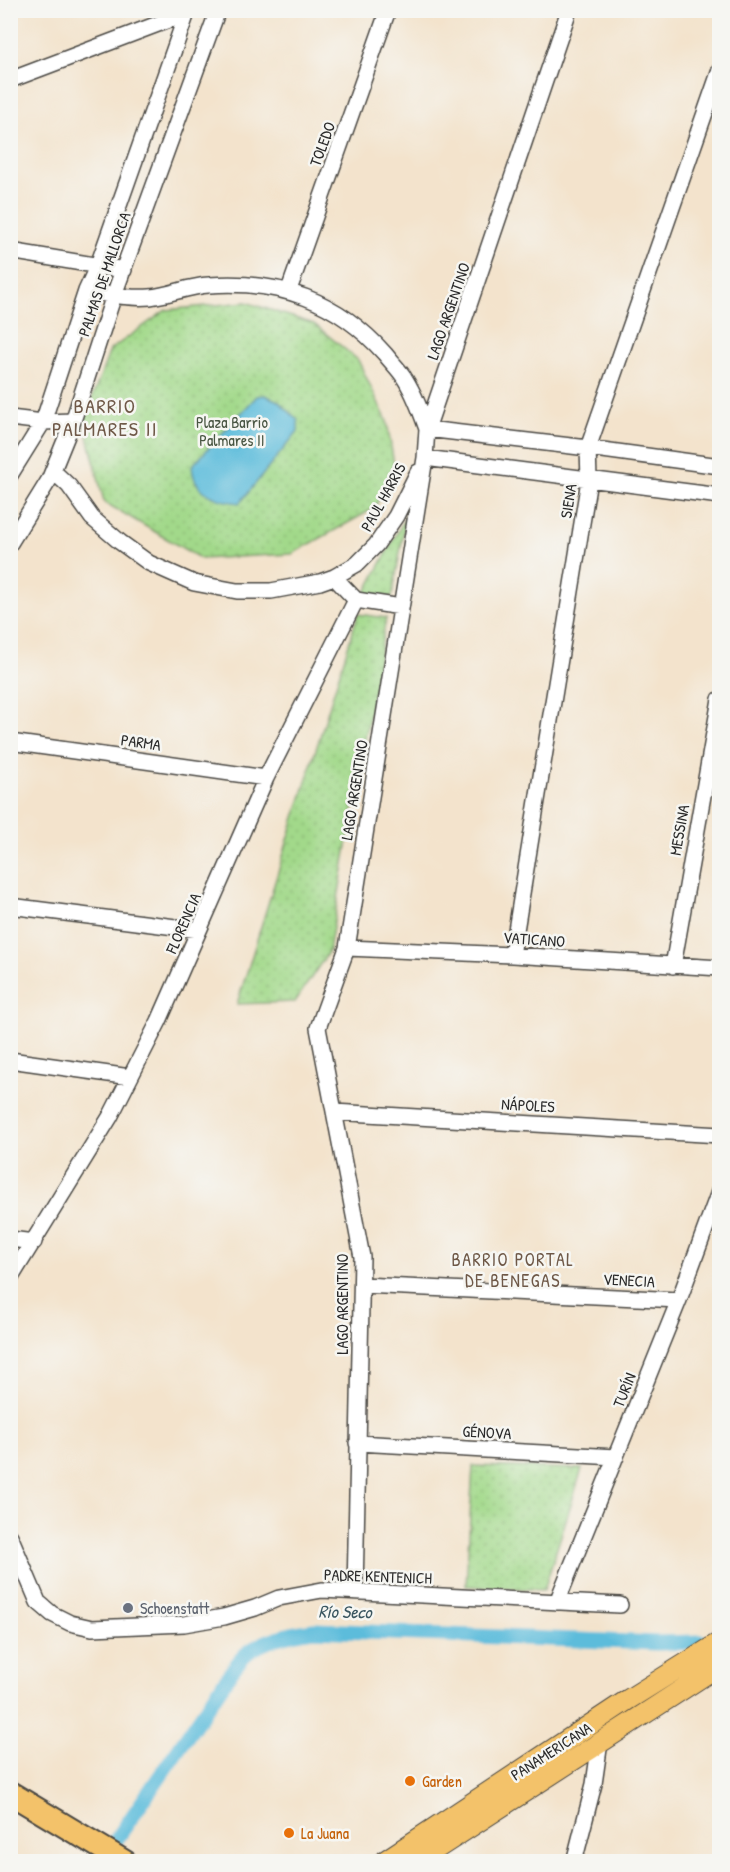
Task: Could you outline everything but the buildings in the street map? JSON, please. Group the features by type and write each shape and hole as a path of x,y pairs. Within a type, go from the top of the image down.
{"highway":[{"path":"10,1793 123,1860"}],"main road":[{"name":"PANAMERICANA","path":"383,1862 715,1645"},
{"name":"PANAMERICANA","path":"416,1862 720,1665"}],"street":[{"name":"PALMAS DE MALLORCA","path":"10,543 53,471 73,421 114,296 218,10"},
{"name":"TOLEDO","path":"289,290 388,10"},
{"name":"LAGO ARGENTINO","path":"355,1591 362,1257 318,1028 347,948 425,458 427,429 569,10"},
{"name":"PALMAS DE MALLORCA","path":"10,475 43,422 86,291 98,265 188,12"},
{"path":"10,80 188,12"},
{"name":"SIENA","path":"512,955 589,480 588,448 720,70"},
{"path":"10,251 124,270"},
{"path":"86,291 114,296 149,297 206,285 239,284 289,290 321,303 370,338 404,377 427,429 720,466"},
{"path":"10,418 43,422 73,421"},
{"name":"PAUL HARRIS","path":"53,471 69,486 92,518 149,563 194,583 237,591 271,591 320,582 357,564 376,545 396,516 425,458 720,496"},
{"path":"334,577 356,600 401,607"},
{"name":"FLORENCIA","path":"10,1279 110,1117 159,1021 266,778 356,600"},
{"name":"MESSINA","path":"673,966 720,699"},
{"name":"PARMA","path":"10,742 266,778"},
{"path":"10,906 199,930"},
{"name":"VATICANO","path":"347,948 512,955 720,968"},
{"path":"10,1060 130,1077"},
{"name":"NÁPOLES","path":"334,1112 720,1135"},
{"name":"TURÍN","path":"558,1602 679,1300 720,1189"},
{"path":"10,1239 34,1242"},
{"name":"VENECIA","path":"362,1285 679,1300"},
{"name":"GÉNOVA","path":"357,1443 616,1457"},
{"name":"PADRE KENTENICH","path":"10,1536 38,1602 52,1614 70,1623 92,1628 184,1624 224,1617 279,1598 322,1590 620,1605"},
{"path":"574,1862 594,1784 600,1742"}],"green space":[{"name":"Plaza Barrio Palmares II","path":"246,302 314,324 358,360 387,421 394,465 375,508 292,554 201,559 104,502 84,420 110,350 166,310"},
{"path":"407,514 392,597 365,594"},
{"path":"358,614 386,618 329,951 295,1002 237,1004"},
{"path":"473,1466 582,1469 544,1590 466,1586"}],"water":[{"path":"265,395 278,401 298,420 298,431 240,503 207,494 197,483 192,466 257,396"}],"waterway":[{"name":"Río Seco","path":"101,1862 237,1664 247,1653 270,1640 314,1630 657,1643 701,1642"}],"place":[{"name":"Schoenstatt","path":"128,1608"},
{"name":"Garden","path":"410,1781"},
{"name":"La Juana","path":"289,1833"}],"district":[{"name":"BARRIO PALMARES II","path":"105,418"},
{"name":"BARRIO PORTAL DE BENEGAS","path":"513,1270"}]}
